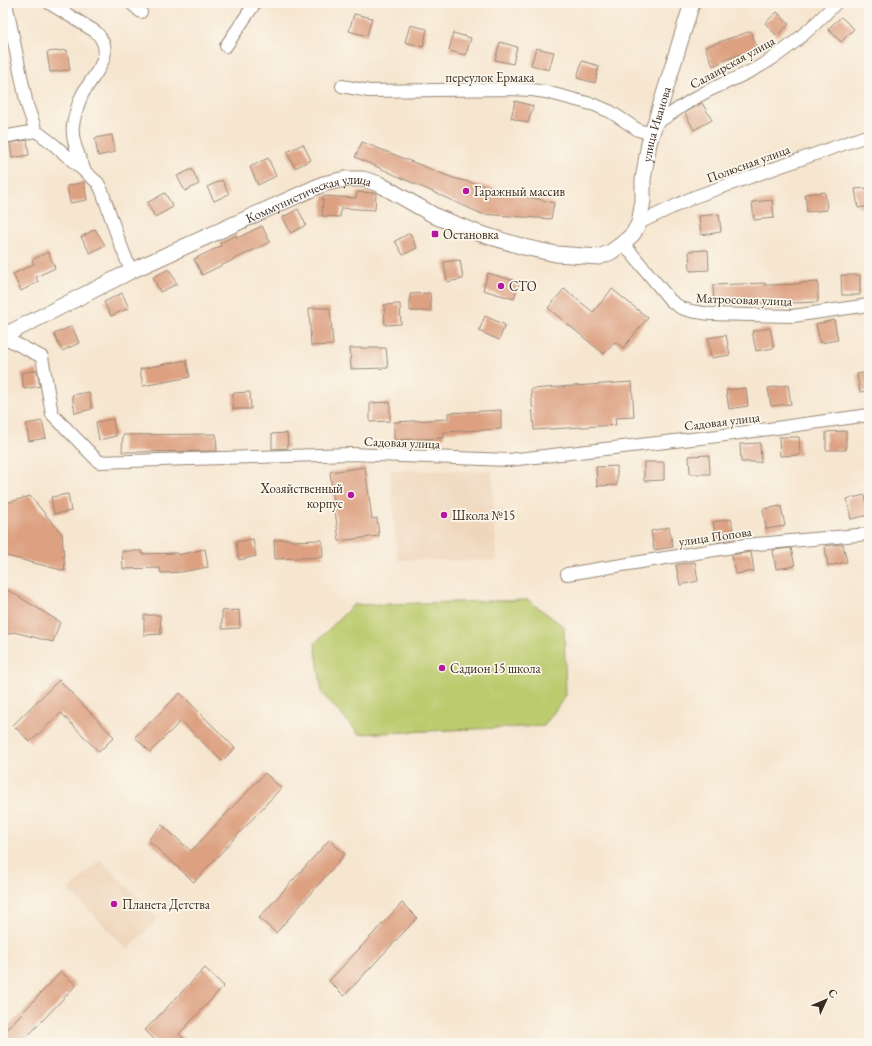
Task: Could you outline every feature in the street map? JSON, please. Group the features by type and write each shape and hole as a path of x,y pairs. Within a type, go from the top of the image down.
{"street":[{"path":"6,3 27,105 36,131 98,183 131,271"},
{"path":"49,3 96,32 102,38 105,48 104,59 101,66 83,94 74,125 73,135 75,145 85,171"},
{"path":"131,3 140,8"},
{"path":"226,46 255,3"},
{"name":"улица Иванова","path":"623,243 633,234 639,223 643,201 643,180 653,129 692,3"},
{"name":"Салаирская улица","path":"653,129 703,93 746,74 771,59 808,31 836,3"},
{"name":"переулок Ермака","path":"342,86 369,91 532,90 546,92 595,105 611,112 638,130 653,129"},
{"path":"3,137 36,131"},
{"name":"Полюсная улица","path":"639,223 694,197 869,135"},
{"name":"Коммунистическая улица","path":"3,336 131,271 323,184 345,179 364,179 379,184 437,217 478,233 524,247 556,254 599,257 611,252 623,243"},
{"name":"Матросовая улица","path":"623,243 672,301 681,308 691,311 710,314 793,316 869,305"},
{"name":"Садовая улица","path":"3,336 42,357 52,414 100,462 350,454 509,460 718,436 869,415"},
{"name":"улица Попова","path":"567,574 745,545 869,534"}],"shaded area":[{"name":"Школа №15","path":"390,470 492,471 497,561 397,560"},
{"name":"Планета Детства","path":"100,859 158,918 128,950 69,890"}],"green space":[{"name":"Садион 15 школа","path":"528,600 564,627 566,695 544,726 359,734 322,693 315,643 353,605"}],"building":[{"path":"777,12 789,24 777,36 765,23"},
{"path":"354,14 372,18 367,36 349,31"},
{"path":"841,17 854,29 841,42 828,29"},
{"path":"410,25 427,29 423,47 405,42"},
{"path":"751,31 757,48 713,66 705,47"},
{"path":"453,33 471,38 466,55 449,51"},
{"path":"500,42 517,47 513,64 495,60"},
{"path":"536,48 554,52 549,70 531,65"},
{"path":"67,50 70,70 50,72 47,52"},
{"path":"582,61 599,66 595,83 577,78"},
{"path":"515,101 533,106 528,123 511,118"},
{"path":"702,103 712,120 694,130 685,113"},
{"path":"112,135 115,152 98,156 95,138"},
{"path":"27,140 29,155 12,158 10,143"},
{"name":"Гаражный массив","path":"362,142 453,178 554,203 551,219 482,214 355,157"},
{"path":"303,144 311,160 295,168 287,152"},
{"path":"268,158 276,176 258,185 250,167"},
{"path":"192,169 199,184 185,191 177,176"},
{"path":"222,180 229,194 214,201 207,187"},
{"path":"84,182 87,200 70,203 67,186"},
{"path":"869,188 869,206 858,208 855,189"},
{"path":"357,192 376,193 375,210 341,208 340,217 322,216 323,196 356,198"},
{"path":"825,192 827,210 807,212 805,194"},
{"path":"165,193 173,207 155,217 147,203"},
{"path":"772,200 774,218 754,220 752,202"},
{"path":"298,209 306,225 291,233 283,217"},
{"path":"719,214 721,232 701,235 699,216"},
{"path":"262,226 270,242 202,275 194,259 221,246 220,243 236,235 237,238"},
{"path":"95,229 105,245 90,253 81,237"},
{"path":"410,233 417,248 403,255 395,241"},
{"path":"708,250 709,270 690,271 689,251"},
{"path":"48,252 55,268 36,277 38,282 21,291 13,274 34,264 32,260"},
{"path":"460,260 463,279 447,282 444,262"},
{"path":"169,269 177,284 160,292 153,277"},
{"name":"СТО","path":"488,273 519,282 514,299 483,290"},
{"path":"841,275 860,275 860,295 842,295"},
{"path":"818,282 818,302 792,303 792,305 774,305 774,303 714,305 713,285 765,283 765,285"},
{"path":"564,289 593,312 612,289 648,318 623,348 615,342 604,354 548,308"},
{"path":"122,293 129,308 111,316 104,302"},
{"path":"430,293 431,311 410,311 410,294"},
{"path":"400,304 401,324 385,325 384,305"},
{"path":"309,308 330,308 333,345 311,346"},
{"path":"485,316 505,325 499,340 479,331"},
{"path":"834,320 838,340 820,343 816,324"},
{"path":"72,326 79,343 62,351 54,334"},
{"path":"770,328 774,348 756,351 752,331"},
{"path":"726,335 730,355 711,358 708,338"},
{"path":"350,348 386,348 388,368 351,369"},
{"path":"186,360 190,377 143,386 140,369"},
{"path":"37,370 40,386 24,389 21,373"},
{"path":"869,372 869,391 860,392 857,374"},
{"path":"632,382 634,417 615,418 616,425 534,430 531,389"},
{"path":"788,385 791,404 771,406 768,388"},
{"path":"746,388 748,406 729,409 726,390"},
{"path":"89,392 92,409 75,413 72,395"},
{"path":"250,392 251,409 233,409 233,393"},
{"path":"390,402 390,421 370,422 370,403"},
{"path":"501,410 501,429 444,432 444,438 394,440 394,422 448,419 448,413"},
{"path":"113,419 116,436 99,440 96,422"},
{"path":"42,421 46,438 29,441 26,424"},
{"path":"846,431 846,450 826,450 826,432"},
{"path":"287,433 288,448 272,449 272,434"},
{"path":"216,434 217,451 122,452 123,435"},
{"path":"779,437 799,437 800,455 780,456"},
{"path":"760,443 761,462 741,462 740,444"},
{"path":"709,455 710,474 690,474 689,456"},
{"path":"644,462 664,462 664,480 644,481"},
{"path":"617,466 617,485 597,486 596,467"},
{"name":"Хозяйственный корпус","path":"365,467 372,519 377,518 379,536 339,541 330,472"},
{"path":"68,494 71,511 54,514 51,497"},
{"path":"865,495 869,515 851,519 847,499"},
{"path":"30,496 62,534 65,571 3,555 3,504"},
{"path":"781,506 785,526 766,529 763,509"},
{"path":"731,519 735,538 717,542 713,522"},
{"path":"669,527 673,547 654,550 651,531"},
{"path":"253,539 256,556 239,560 236,542"},
{"path":"290,539 290,541 322,540 323,557 275,559 274,540"},
{"path":"843,544 847,562 828,566 825,546"},
{"path":"791,548 795,566 776,569 773,550"},
{"path":"205,549 208,567 181,572 161,573 160,568 123,569 122,551 142,551 142,554 178,553 178,555"},
{"path":"751,552 754,571 736,574 732,555"},
{"path":"695,562 698,581 680,585 676,565"},
{"path":"3,587 60,622 53,642 14,632 3,636"},
{"path":"239,610 240,628 222,629 222,611"},
{"path":"144,615 160,615 161,634 144,635"},
{"path":"59,680 114,737 99,752 61,713 30,742 13,725"},
{"path":"180,693 235,748 222,761 181,721 150,752 135,737"},
{"path":"265,773 281,788 194,882 148,840 162,825 191,851"},
{"path":"329,840 345,854 276,933 259,918"},
{"path":"402,903 417,918 344,996 329,981"},
{"path":"205,968 224,986 179,1034 189,1043 158,1043 145,1030"},
{"path":"61,972 76,985 26,1038 32,1043 3,1043 3,1033"}],"place":[{"name":"Гаражный массив","path":"466,191"},
{"name":"Остановка","path":"435,234"},
{"name":"СТО","path":"501,286"},
{"name":"Хозяйственный корпус","path":"351,495"},
{"name":"Школа №15","path":"444,515"},
{"name":"Садион 15 школа","path":"442,668"},
{"name":"Планета Детства","path":"114,904"}]}
